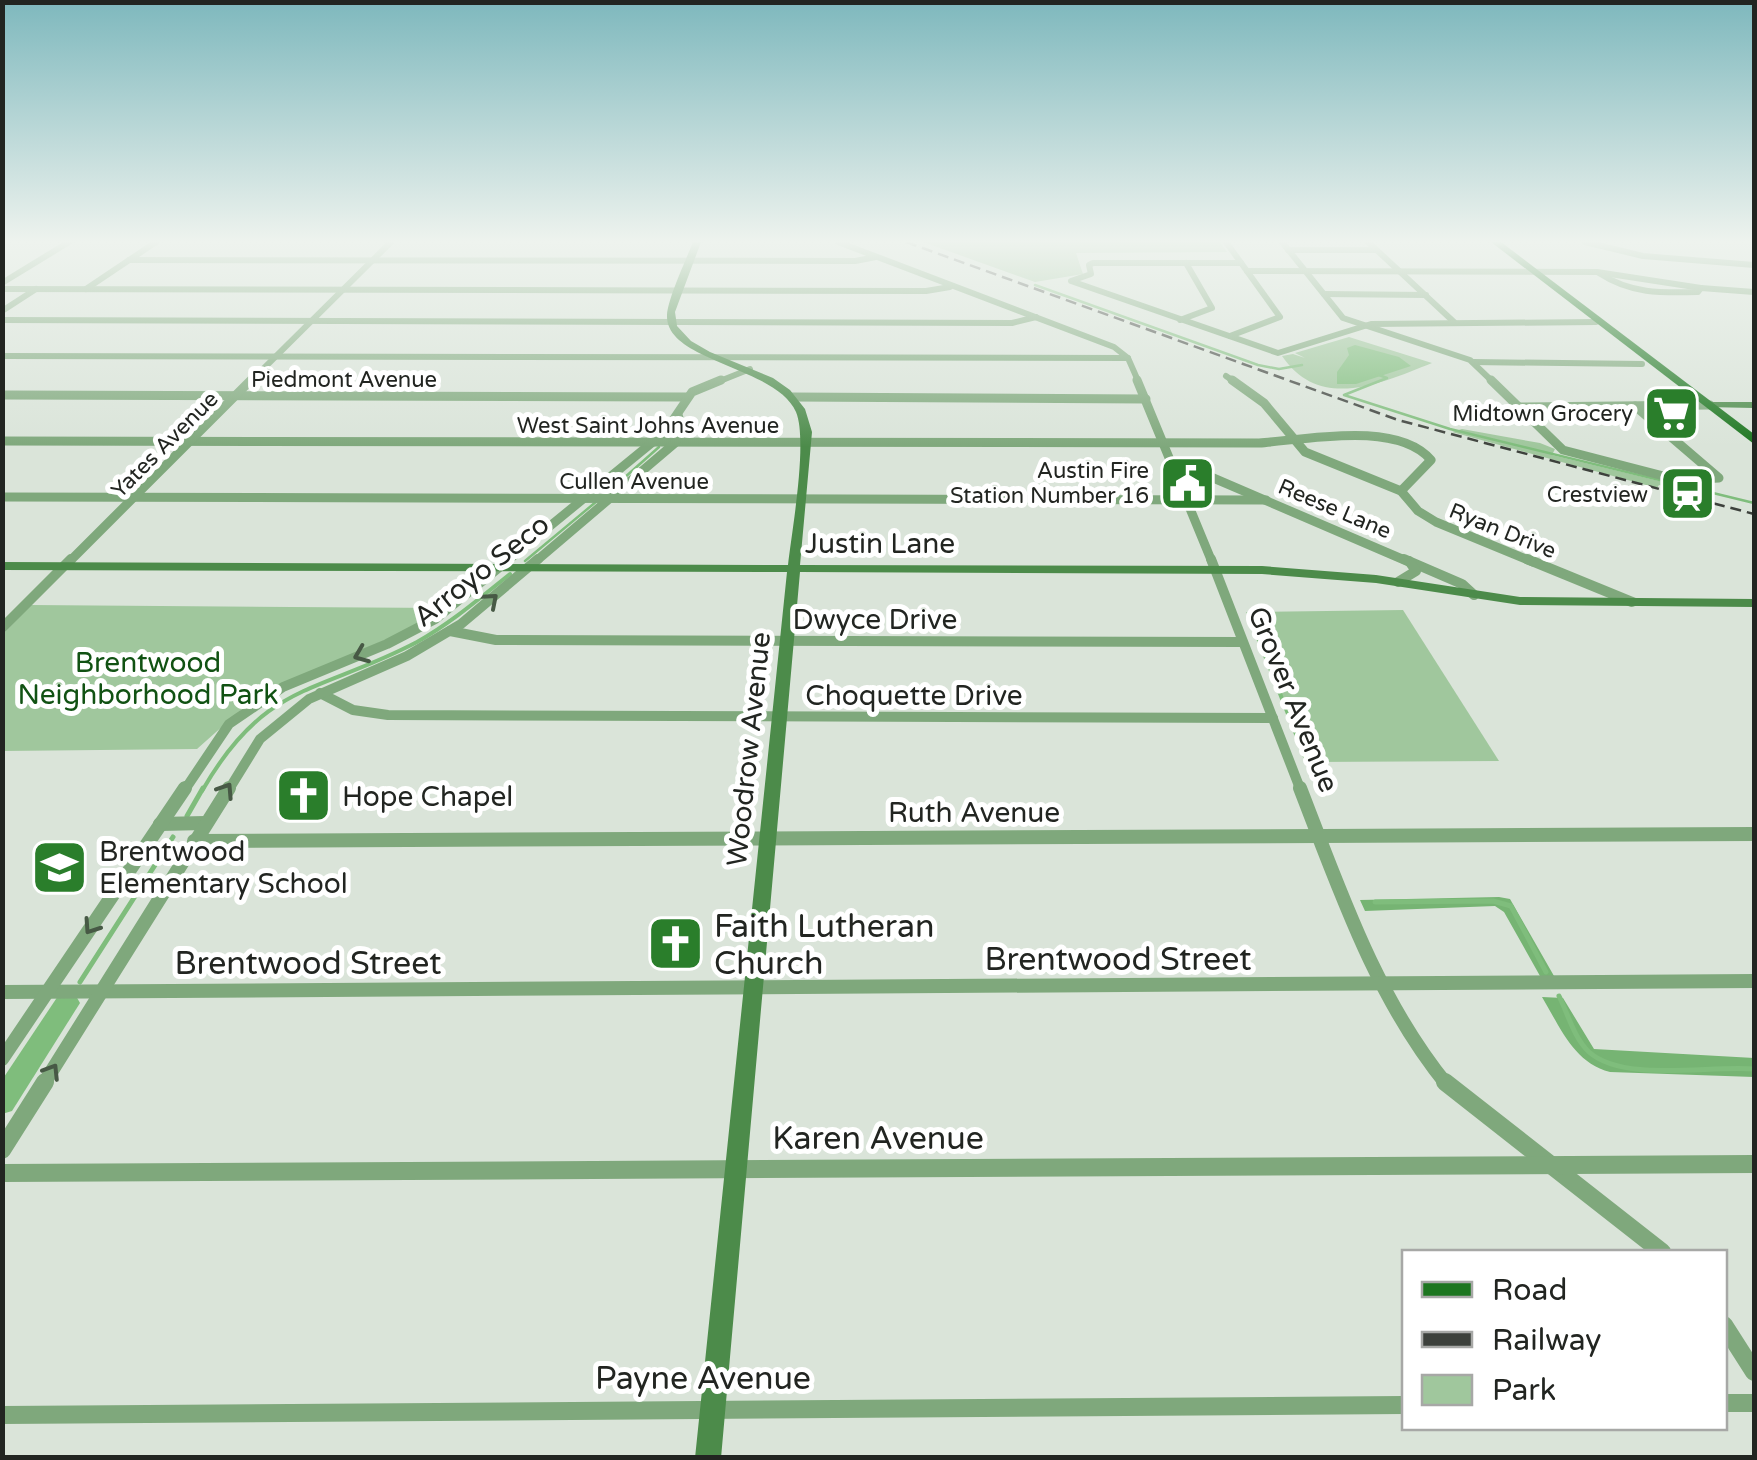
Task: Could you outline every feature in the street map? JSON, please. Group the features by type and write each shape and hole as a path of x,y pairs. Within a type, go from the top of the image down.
{"main road":[{"path":"1581,310 1754,454"},
{"path":"1641,361 1657,364 1754,440"}],"street":[{"name":"Yates Avenue","path":"2,628 323,310"},
{"path":"671,322 674,310"},
{"path":"1018,310 1114,347 1128,358"},
{"path":"1153,310 1282,353 1364,325 1596,322"},
{"path":"1180,320 1206,310"},
{"path":"1228,337 1280,318 1274,310"},
{"path":"1336,310 1342,318 1473,362 1641,361"},
{"path":"1442,310 1454,322"},
{"path":"2,320 1012,323 1036,317"},
{"path":"671,322 688,342 750,369 792,397 1146,399"},
{"path":"2,356 1128,358"},
{"name":"Grover Avenue","path":"1128,358 1320,837 1383,986 1423,1059 1450,1088 1659,1250"},
{"path":"1473,362 1567,452 1679,480 1719,478 1635,406"},
{"path":"686,397 704,384 750,369"},
{"name":"Ryan Drive","path":"1226,376 1264,403 1305,452 1401,491 1418,512 1436,522 1632,602"},
{"name":"Piedmont Avenue","path":"2,396 686,397"},
{"name":"Arroyo Seco","path":"2,1060 212,744 250,707 296,681 411,633 502,567 652,442 678,416 686,397"},
{"name":"Woodrow Avenue","path":"708,1458 807,442 805,419 792,397"},
{"path":"1518,406 1754,405"},
{"name":"Arroyo Seco","path":"2,1150 260,739 286,715 320,694 450,632 675,442 682,427 678,416"},
{"name":"West Saint Johns Avenue","path":"2,441 1162,443 1293,442 1370,434 1428,455 1431,460 1401,491"},
{"name":"Reese Lane","path":"1176,470 1197,470 1468,588 1474,594"},
{"name":"Cullen Avenue","path":"2,496 1266,500"},
{"path":"1398,582 1416,571 1409,562"},
{"name":"Justin Lane","path":"2,566 1297,571 1520,601 1754,603"},
{"name":"Dwyce Drive","path":"450,632 496,640 1242,642"},
{"name":"Choquette Drive","path":"320,694 353,710 388,715 1273,718"},
{"path":"160,824 204,823"},
{"name":"Ruth Avenue","path":"194,841 1754,834"},
{"name":"Brentwood Street","path":"2,992 1754,981"},
{"name":"Karen Avenue","path":"2,1173 1754,1164"},
{"path":"1727,1329 1754,1372"},
{"path":"1727,1404 1754,1403"},
{"name":"Payne Avenue","path":"2,1415 1402,1405"}],"green space":[{"path":"1349,337 1432,363 1373,384 1333,388 1314,384 1282,356 1305,358 1295,353"},
{"path":"1462,429 1540,443 1555,449 1552,455 1688,488 1685,492 1659,485 1657,488 1452,432"},
{"name":"Brentwood Neighborhood Park","path":"31,605 442,608 405,631 252,700 197,749 3,751 2,635"},
{"path":"1403,610 1499,761 1310,762 1246,612"}],"shaded area":[{"path":"1355,345 1399,357 1411,366 1356,384 1337,384 1337,372 1349,355 1347,348"},
{"path":"1510,899 1554,976 1540,976 1504,912 1495,906 1365,911 1360,900"},
{"path":"1542,997 1563,998 1594,1049 1754,1058 1754,1077 1610,1072 1577,1052"}],"waterway":[{"path":"1105,310 1258,365 1279,369 1302,365"},
{"path":"1379,375 1387,378 1344,395 1450,429 1754,503"},
{"path":"606,494 659,447"},
{"path":"525,561 597,501"},
{"path":"202,791 225,755 272,709 417,642 510,574"},
{"path":"1249,615 1307,762"},
{"path":"187,816 203,788"},
{"path":"80,982 173,837"},
{"path":"1375,902 1493,901 1511,906 1546,972"},
{"path":"1559,996 1579,1040 1604,1061 1645,1070 1754,1069"},
{"path":"2,1103 67,1003"}],"railway":[{"path":"1094,310 1398,420 1754,514"}],"place":[{"name":"Midtown Grocery","path":"1672,413"},
{"name":"Austin Fire Station Number 16","path":"1188,483"},
{"name":"Crestview","path":"1687,494"},
{"name":"Hope Chapel","path":"303,796"},
{"name":"Brentwood Elementary School","path":"60,867"},
{"name":"Faith Lutheran Church","path":"675,944"}]}
